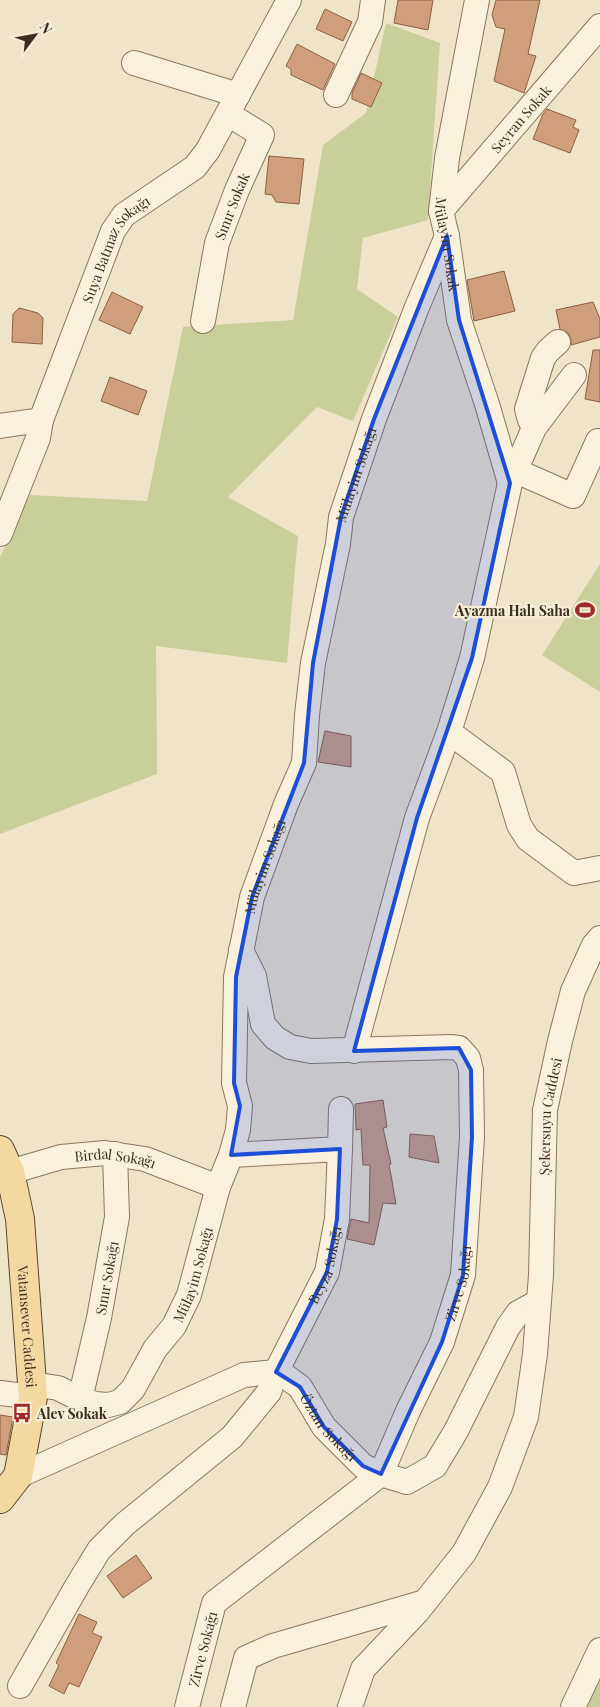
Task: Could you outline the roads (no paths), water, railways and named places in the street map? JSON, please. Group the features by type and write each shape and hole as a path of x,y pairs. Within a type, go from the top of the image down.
{"main road":[{"name":"Vatansever Caddesi","path":"0,1498 18,1476 32,1390 20,1219 5,1161"}],"street":[{"name":"Suya Batmaz Sokağı","path":"0,534 38,438 41,420 113,231 124,215 195,167 208,150 289,0"},
{"path":"336,95 370,22 373,0"},
{"name":"Mülayim Sokak","path":"477,0 447,158 441,211 447,236 459,320 512,476"},
{"name":"Seyran Sokak","path":"441,211 600,26"},
{"path":"134,64 233,104"},
{"name":"Sınır Sokak","path":"203,321 217,243 237,190 262,135 233,104"},
{"name":"Mülayim Sokağı","path":"32,1390 58,1388 95,1404 108,1405 120,1402 133,1389 155,1349 174,1326 189,1295 218,1187 231,1155 238,1130 240,1106 234,1083 236,977 252,897 286,804 304,763 306,716 313,663 338,544 341,517 374,419 447,236"},
{"path":"534,428 527,409 543,358 558,342"},
{"path":"354,1051 416,818 449,732 472,658 512,476 534,428 574,375"},
{"path":"0,426 41,420"},
{"path":"512,476 573,496 598,441"},
{"path":"449,732 503,772 519,825 528,839 574,873 600,868"},
{"name":"Şekersuyu Caddesi","path":"350,1707 363,1669 425,1602 464,1553 500,1487 526,1417 535,1354 541,1265 545,1110 573,990 594,945 600,938"},
{"name":"Zirve Sokağı","path":"187,1707 214,1603 381,1474 408,1411 442,1342 463,1275 472,1137 471,1070 468,1058 459,1048 310,1051 290,1047 274,1038 263,1024 254,976 241,950"},
{"name":"Beyza Sokağı","path":"20,1686 99,1550 125,1524 232,1437 269,1392 276,1372 327,1272 337,1220 341,1109"},
{"path":"231,1155 340,1149"},
{"name":"Birdal Sokağı","path":"5,1161 105,1153 115,1154 145,1158 218,1187"},
{"name":"Sınır Sokağı","path":"80,1399 99,1318 116,1217 115,1154"},
{"name":"Öztan Sokağı","path":"276,1372 281,1373 300,1387 324,1427 363,1466 381,1474 408,1482 434,1466 456,1431 508,1327 518,1313 538,1302"},
{"path":"18,1476 244,1375 276,1372"},
{"path":"0,1393 32,1390"},
{"path":"233,1707 246,1658 274,1646 425,1602"},
{"path":"573,1707 600,1650"}],"place":[{"name":"Ayazma Halı Saha","path":"585,610"},
{"name":"Alev Sokak","path":"22,1413"}]}
